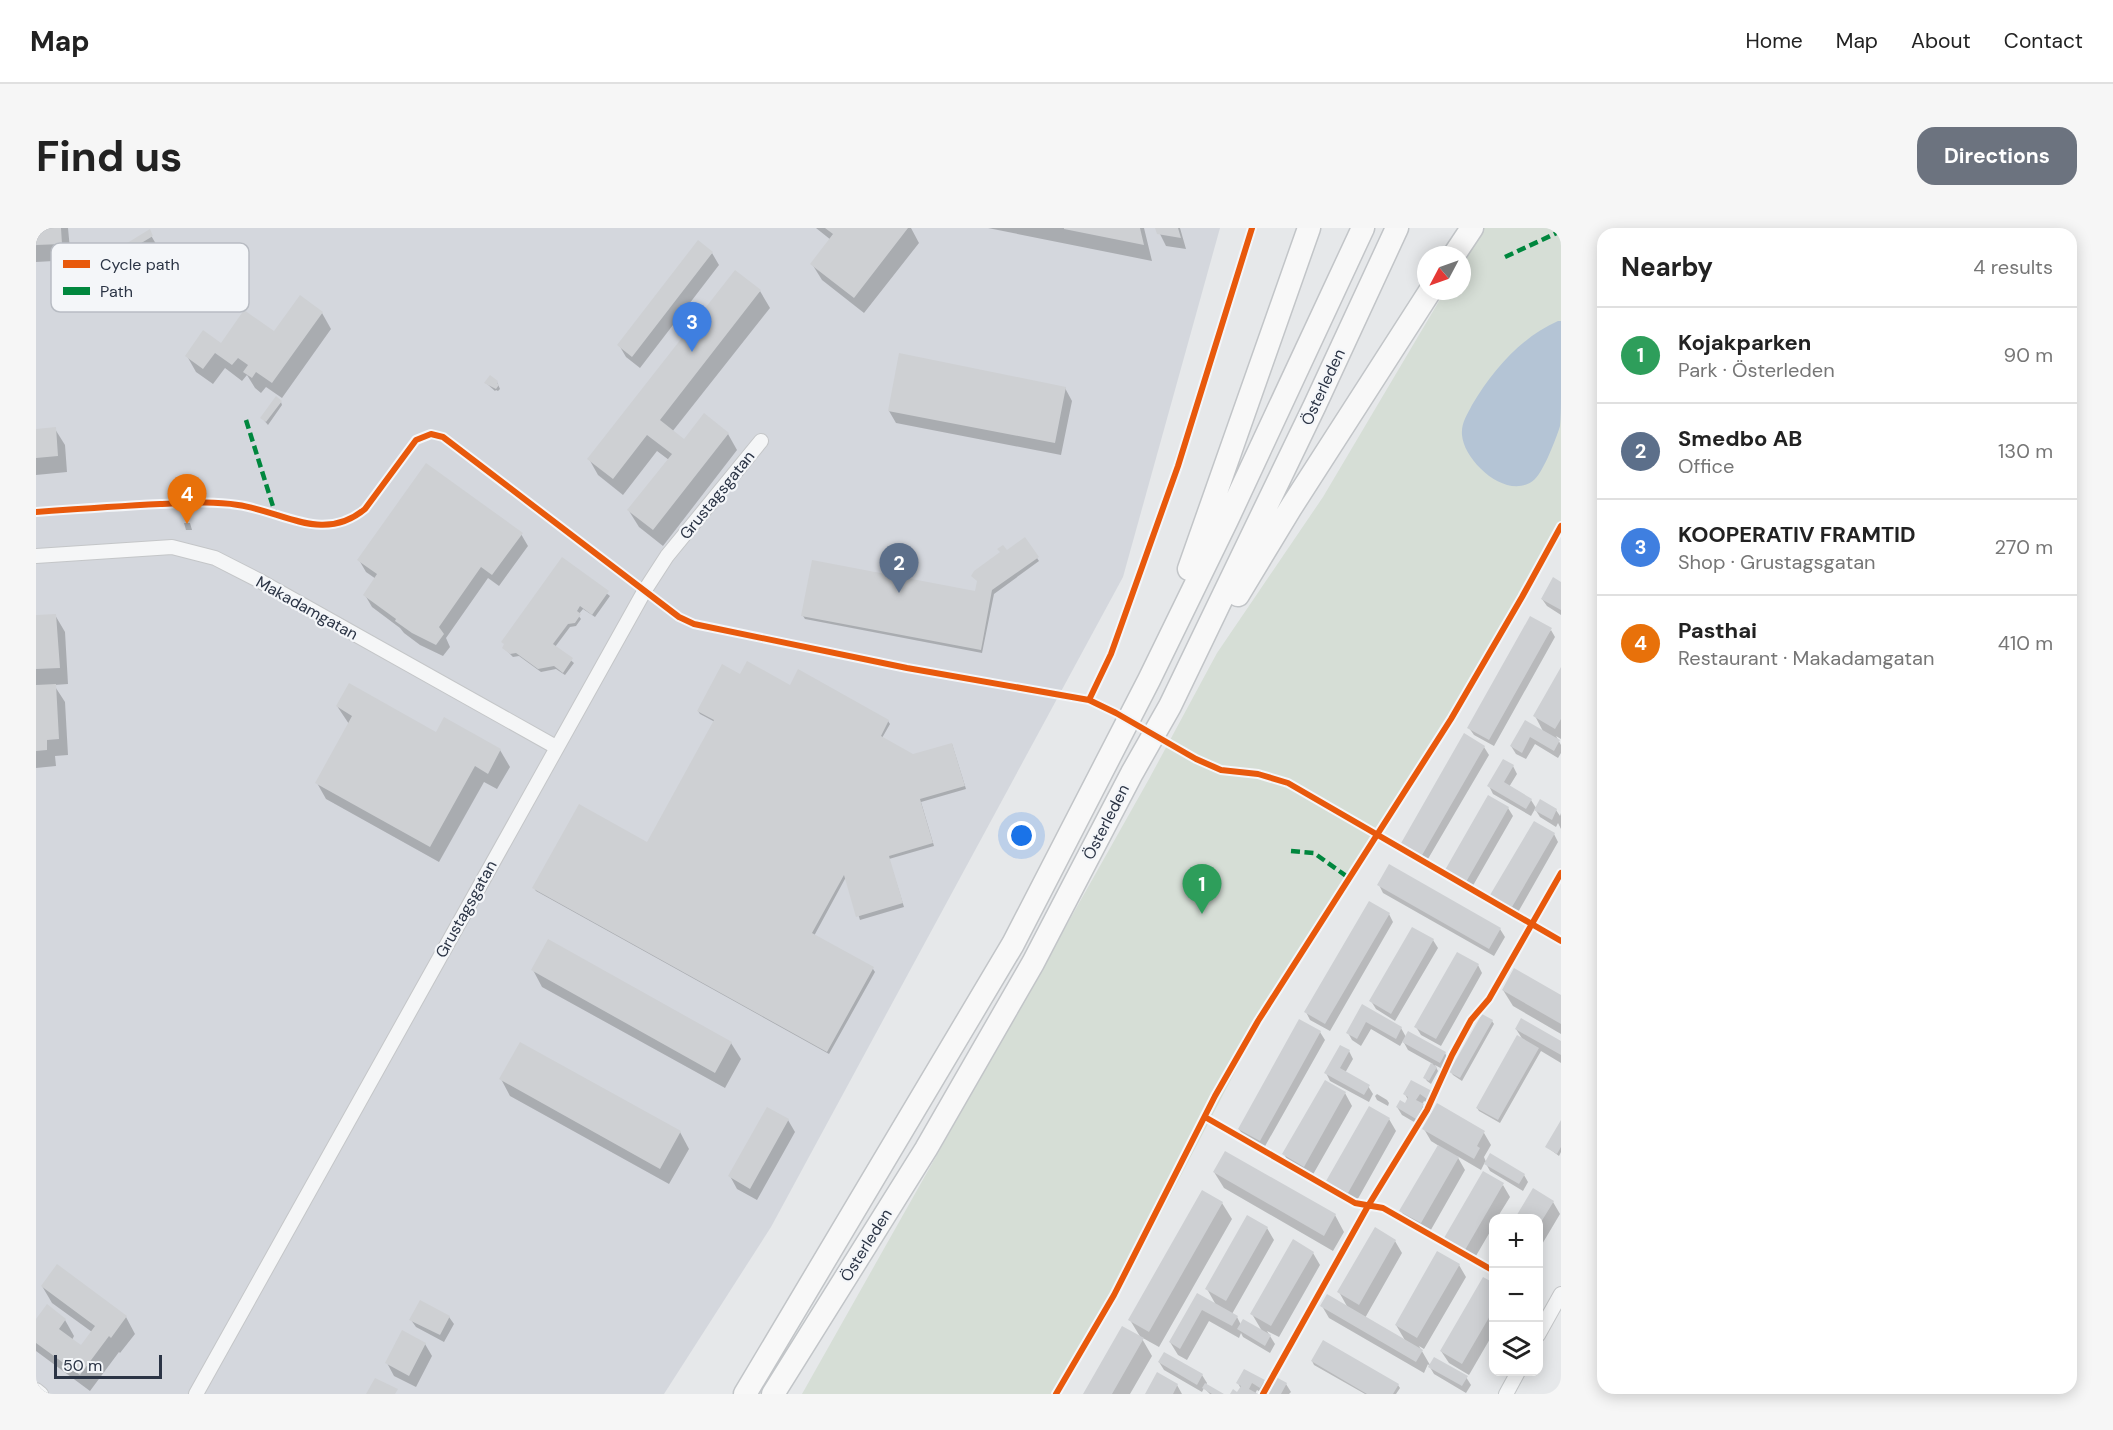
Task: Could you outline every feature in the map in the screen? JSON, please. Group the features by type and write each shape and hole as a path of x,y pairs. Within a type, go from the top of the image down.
{"main road":[{"path":"1149,680 1263,365 1309,228"},
{"name":"Österleden","path":"745,1394 1013,944 1149,680 1227,520 1363,228"},
{"name":"Österleden","path":"773,1394 932,1138 1034,963 1132,773 1170,706 1315,405 1397,228"},
{"path":"1460,246 1472,228"},
{"path":"1170,706 1290,509 1424,300"}],"street":[{"name":"Grustagsgatan","path":"196,1394 645,590 667,556 761,441"},
{"name":"Makadamgatan","path":"36,556 172,547 215,558 556,747"},
{"path":"1543,1328 1561,1294"},
{"path":"1506,1394 1515,1376"},
{"path":"36,1390 41,1394"}],"shaded area":[{"path":"36,228 1220,228 1123,577 771,1227 664,1394 36,1394"},
{"path":"1484,228 1561,228 1561,534 1460,711 1261,1022 1117,1298 1060,1394 802,1394 1149,779 1217,653 1323,497 1440,300 1471,300 1471,249"}],"water":[{"path":"1561,321 1561,410 1558,432 1546,462 1535,479 1524,485 1513,486 1501,483 1479,467 1471,457 1462,435 1463,423 1480,392 1509,356 1531,336"}],"building":[{"path":"36,228 61,228 62,243 36,245"},
{"path":"825,228 908,228 854,298 810,264 833,234"},
{"path":"1140,228 1144,245 1064,229"},
{"path":"1155,228 1178,228 1181,238 1157,234"},
{"path":"150,229 153,236 141,243 127,243"},
{"path":"698,240 713,252 632,357 617,345"},
{"path":"735,270 761,290 660,420 684,439 704,413 729,433 653,530 627,510 672,454 647,435 613,479 587,459"},
{"path":"300,295 323,312 272,383 256,372 252,378 243,372 248,365 238,358 232,365 215,353 203,369 185,356 203,330 221,343 243,312 247,312 274,331"},
{"path":"899,353 1066,387 1055,443 888,411"},
{"path":"490,375 498,381 499,385 496,389 484,383"},
{"path":"276,396 282,401 266,422 260,418"},
{"path":"56,427 58,456 36,458 36,429"},
{"path":"426,463 523,533 492,575 481,567 439,627 444,634 436,645 412,633 363,595 377,574 357,560"},
{"path":"1025,537 1039,557 992,590 981,650 801,616 812,560 975,591 977,581 971,576 974,571 1000,552 997,549 1003,545 1007,550"},
{"path":"562,557 609,591 592,615 580,606 577,611 581,614 575,623 568,624 553,644 573,658 563,673 554,666 538,669 516,653 510,654 502,648 504,644 501,642"},
{"path":"1553,577 1561,582 1561,610 1541,599"},
{"path":"56,614 60,668 36,669 36,615"},
{"path":"1530,616 1552,628 1489,740 1467,728"},
{"path":"747,661 790,685 798,669 889,720 881,736 913,754 952,743 965,786 920,799 933,843 889,856 903,903 856,917 844,875 812,933 874,967 827,1052 532,888 579,804 647,842 714,720 697,711 722,664 740,674"},
{"path":"1561,667 1561,719 1555,729 1533,716"},
{"path":"349,683 436,732 444,717 501,749 488,774 475,766 430,847 315,783 352,716 336,706"},
{"path":"56,684 59,739 47,740 47,750 36,751 36,685"},
{"path":"1525,720 1560,740 1554,751 1530,737 1522,753 1510,746"},
{"path":"1464,733 1485,746 1421,857 1400,845"},
{"path":"1503,759 1514,765 1504,782 1532,799 1526,809 1487,786"},
{"path":"1488,795 1509,807 1466,882 1445,870"},
{"path":"1540,799 1557,809 1552,820 1534,810"},
{"path":"1534,821 1555,833 1512,907 1490,895"},
{"path":"1389,864 1501,928 1489,949 1377,885"},
{"path":"1369,901 1390,913 1325,1024 1304,1012"},
{"path":"1412,927 1434,939 1391,1014 1369,1001"},
{"path":"548,939 732,1042 715,1073 531,970"},
{"path":"1457,952 1479,964 1436,1039 1414,1027"},
{"path":"1514,968 1561,995 1561,1024 1502,990"},
{"path":"1362,1004 1402,1027 1396,1039 1366,1022 1357,1039 1346,1033"},
{"path":"1482,1014 1493,1020 1460,1078 1449,1072"},
{"path":"1521,1018 1561,1041 1561,1055 1515,1029"},
{"path":"1299,1019 1321,1031 1260,1141 1238,1129"},
{"path":"1408,1031 1446,1052 1440,1063 1402,1042"},
{"path":"1517,1035 1539,1048 1498,1120 1476,1108"},
{"path":"520,1042 681,1131 660,1169 499,1079"},
{"path":"1340,1045 1350,1050 1340,1068 1370,1085 1364,1095 1324,1073"},
{"path":"1431,1063 1437,1067 1429,1081 1423,1078"},
{"path":"1325,1080 1346,1092 1304,1167 1282,1154"},
{"path":"1411,1080 1432,1091 1427,1099 1420,1094 1416,1100 1424,1104 1416,1119 1396,1107 1400,1100 1405,1103 1408,1097 1403,1094"},
{"path":"1437,1103 1485,1131 1477,1146 1480,1148 1474,1159 1422,1129"},
{"path":"1369,1106 1390,1118 1348,1193 1326,1181"},
{"path":"767,1107 789,1119 750,1189 728,1176"},
{"path":"1561,1120 1561,1147 1557,1154 1545,1147"},
{"path":"1438,1145 1459,1157 1421,1223 1399,1211"},
{"path":"1225,1151 1336,1214 1324,1236 1213,1172"},
{"path":"1490,1153 1525,1174 1519,1184 1484,1164"},
{"path":"1483,1171 1504,1183 1465,1250 1444,1238"},
{"path":"1533,1188 1554,1201 1543,1219 1543,1214 1517,1214"},
{"path":"1202,1190 1223,1202 1149,1332 1128,1320"},
{"path":"1247,1215 1268,1227 1226,1301 1205,1289"},
{"path":"1375,1227 1396,1240 1359,1305 1337,1292"},
{"path":"1293,1239 1314,1252 1271,1326 1250,1314"},
{"path":"1437,1251 1460,1264 1417,1338 1395,1325"},
{"path":"57,1264 127,1316 80,1375 36,1343 36,1319 47,1304 66,1319 59,1329 81,1345 95,1326 41,1286"},
{"path":"1483,1277 1489,1280 1489,1318 1462,1364 1440,1351"},
{"path":"1197,1293 1238,1316 1232,1326 1202,1310 1180,1349 1169,1342"},
{"path":"1327,1294 1423,1350 1416,1362 1320,1306"},
{"path":"420,1300 450,1316 440,1335 409,1320"},
{"path":"1243,1319 1271,1335 1265,1346 1237,1329"},
{"path":"1122,1326 1144,1338 1112,1394 1083,1394"},
{"path":"402,1330 426,1343 409,1376 385,1363"},
{"path":"1323,1340 1399,1384 1393,1394 1367,1394 1311,1361"},
{"path":"1164,1352 1203,1374 1197,1385 1158,1362"},
{"path":"1434,1357 1468,1376 1462,1386 1428,1367"},
{"path":"1244,1369 1265,1380 1260,1388 1252,1383 1249,1389 1258,1394 1230,1394 1233,1389 1237,1392 1241,1386 1236,1383"},
{"path":"1157,1372 1178,1384 1173,1394 1145,1394"},
{"path":"1276,1377 1287,1383 1281,1394 1266,1394"},
{"path":"375,1378 398,1389 395,1394 366,1394"},
{"path":"1205,1383 1224,1394 1212,1394 1202,1388"}],"marked path":[{"path":"1505,257 1561,231"},
{"path":"246,420 276,516"},
{"path":"1291,851 1314,853 1349,878"}],"cycle path":[{"path":"1089,700 1111,654 1178,466 1252,228"},
{"path":"36,512 160,504 218,503 255,508 318,525 334,524 349,519 365,509 416,440 431,434 443,437 679,617 694,624 907,668 1089,700 1196,759 1221,770 1258,774 1288,783 1561,941"},
{"path":"1056,1394 1114,1295 1215,1096 1258,1021 1451,719 1561,526"},
{"path":"1263,1394 1368,1206 1427,1110 1471,1020 1489,999 1561,873"},
{"path":"1205,1117 1355,1203 1383,1208 1489,1268"}],"place":[{"name":"KOOPERATIV FRAMTID","path":"692,352"},
{"name":"Pasthai","path":"187,524"},
{"name":"Smedbo AB","path":"899,593"},
{"name":"Kojakparken","path":"1202,914"}]}
